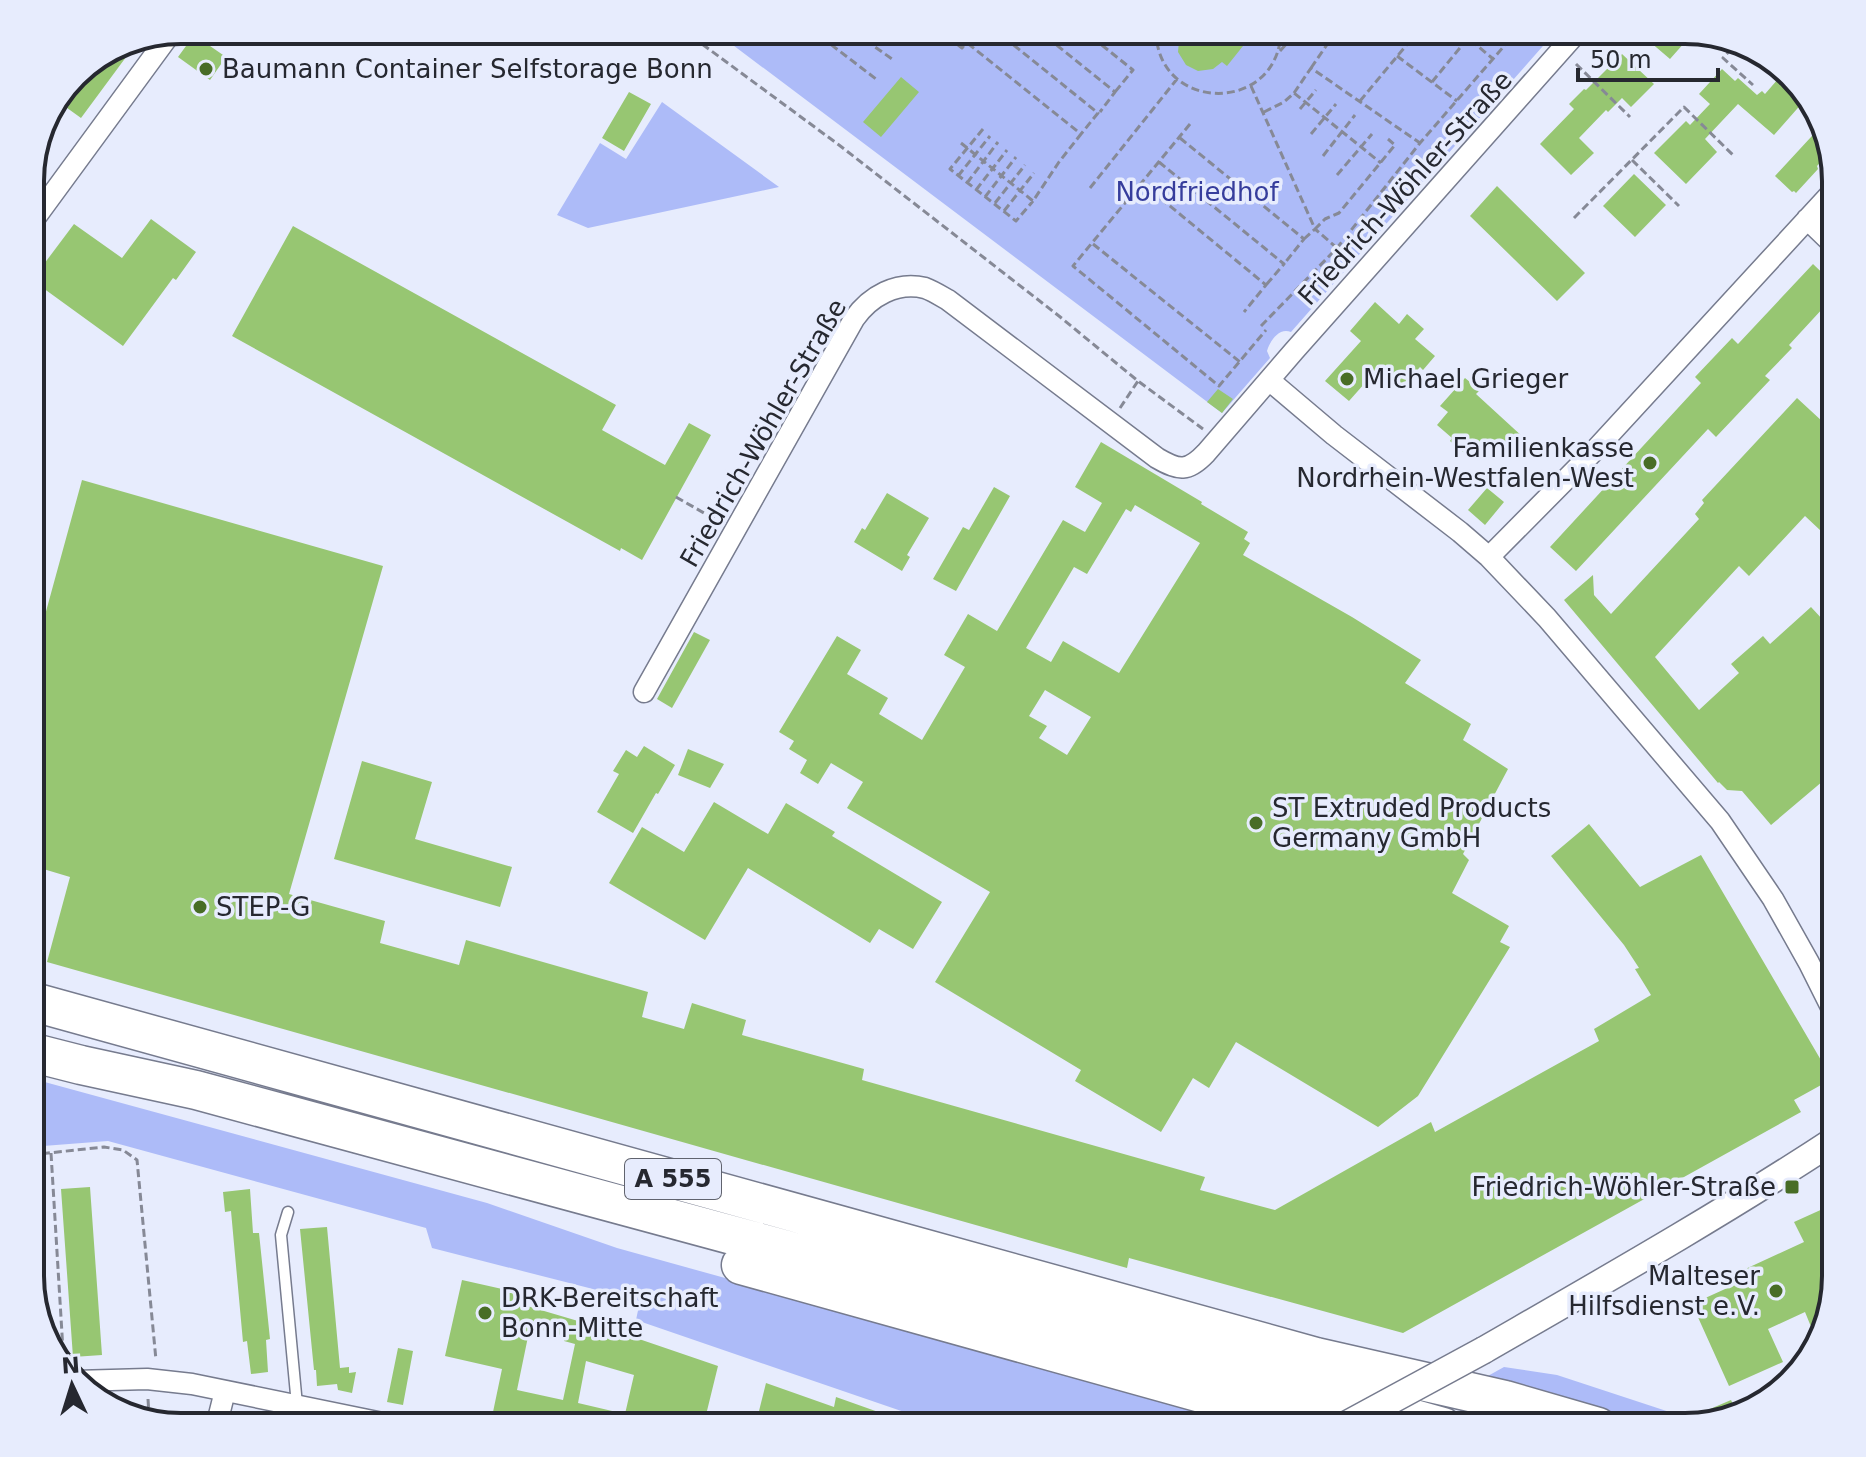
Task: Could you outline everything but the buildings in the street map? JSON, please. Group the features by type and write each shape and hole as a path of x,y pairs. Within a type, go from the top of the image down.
{"highway":[{"name":"A 555","path":"44,1005 1316,1357 1482,1413"},
{"name":"A 555","path":"44,1056 196,1090 817,1258 973,1295 1393,1413"},
{"path":"81,1065 121,1088 501,1191 691,1251 1273,1413"},
{"path":"817,1258 847,1273 1054,1330 1311,1413"},
{"path":"1316,1357 1550,1413"}],"street":[{"name":"Friedrich-Wöhler-Straße","path":"644,692 854,319 870,300 888,290 907,286 927,289 948,300 1157,458 1174,468 1188,468 1218,439 1567,44"},
{"path":"44,206 161,46"},
{"path":"1489,557 1596,449 1822,203"},
{"path":"1807,219 1822,233"},
{"path":"1269,380 1334,435 1460,532 1489,557 1547,618 1720,821 1773,899 1822,989"},
{"path":"1368,1413 1604,1282 1822,1148"},
{"path":"112,1379 192,1384 335,1413"},
{"path":"220,1413 225,1391"}],"lane":[{"path":"288,1212 281,1235 297,1405"}],"path":[{"path":"702,44 863,164 1138,381 1218,439"},
{"path":"830,44 876,79"},
{"path":"871,44 892,59"},
{"path":"968,44 1081,134"},
{"path":"1012,44 1098,113"},
{"path":"1056,44 1115,92"},
{"path":"983,129 950,169 1016,221 1133,70 1100,44"},
{"path":"1158,44 1159,54 1177,79 1190,88 1221,95 1251,86 1267,72 1286,44"},
{"path":"1278,53 1279,44"},
{"path":"1264,112 1294,93 1327,44"},
{"path":"1360,101 1407,44"},
{"path":"1432,82 1463,44"},
{"path":"1475,44 1493,59"},
{"path":"1261,326 1337,248 1420,143 1506,44"},
{"path":"1562,50 1630,117"},
{"path":"1729,51 1723,58 1753,85"},
{"path":"1397,56 1457,101"},
{"path":"1311,68 1420,143"},
{"path":"1090,188 1177,79"},
{"path":"1251,86 1315,229 1337,248"},
{"path":"1300,109 1316,90"},
{"path":"1294,93 1381,163"},
{"path":"1311,134 1336,104"},
{"path":"1574,218 1684,107 1735,157"},
{"path":"1323,156 1355,115"},
{"path":"1190,124 1073,266 1219,386 1266,330"},
{"path":"1337,175 1372,134"},
{"path":"958,176 990,136"},
{"path":"1180,137 1304,239"},
{"path":"1244,312 1304,239 1325,219 1339,213 1381,163 1395,145 1388,139"},
{"path":"967,183 998,142"},
{"path":"961,143 1033,201"},
{"path":"976,190 1007,150"},
{"path":"985,197 1016,157"},
{"path":"1632,160 1679,206"},
{"path":"1159,162 1284,264"},
{"path":"994,204 1025,165"},
{"path":"1003,212 1034,173"},
{"path":"1142,183 1266,285"},
{"path":"1092,243 1240,362"},
{"path":"1113,424 1121,404 1138,381"},
{"path":"676,497 735,531"},
{"path":"44,1154 104,1147 123,1150 137,1160 157,1380"},
{"path":"51,1153 63,1345"}],"green space":[{"name":"Nordfriedhof","path":"732,44 1545,44 1291,332 1283,331 1276,336 1267,351 1270,358 1222,413"},
{"path":"662,102 779,187 588,228 557,215 600,143 626,159"},
{"path":"44,1082 487,1203 617,1248 1211,1413 907,1413 636,1320 640,1301 432,1248 426,1228 108,1141 44,1146"},
{"path":"1504,1367 1557,1375 1673,1413 1587,1413 1477,1382"}],"place":[{"name":"Baumann Container Selfstorage Bonn","path":"206,69"},
{"name":"Michael Grieger","path":"1347,379"},
{"name":"Familienkasse Nordrhein-Westfalen-West","path":"1650,463"},
{"name":"ST Extruded Products Germany GmbH","path":"1256,823"},
{"name":"STEP-G","path":"200,907"},
{"name":"Friedrich-Wöhler-Straße","path":"1792,1187"},
{"name":"Malteser Hilfsdienst e.V.","path":"1776,1291"},
{"name":"DRK-Bereitschaft Bonn-Mitte","path":"485,1313"}]}
